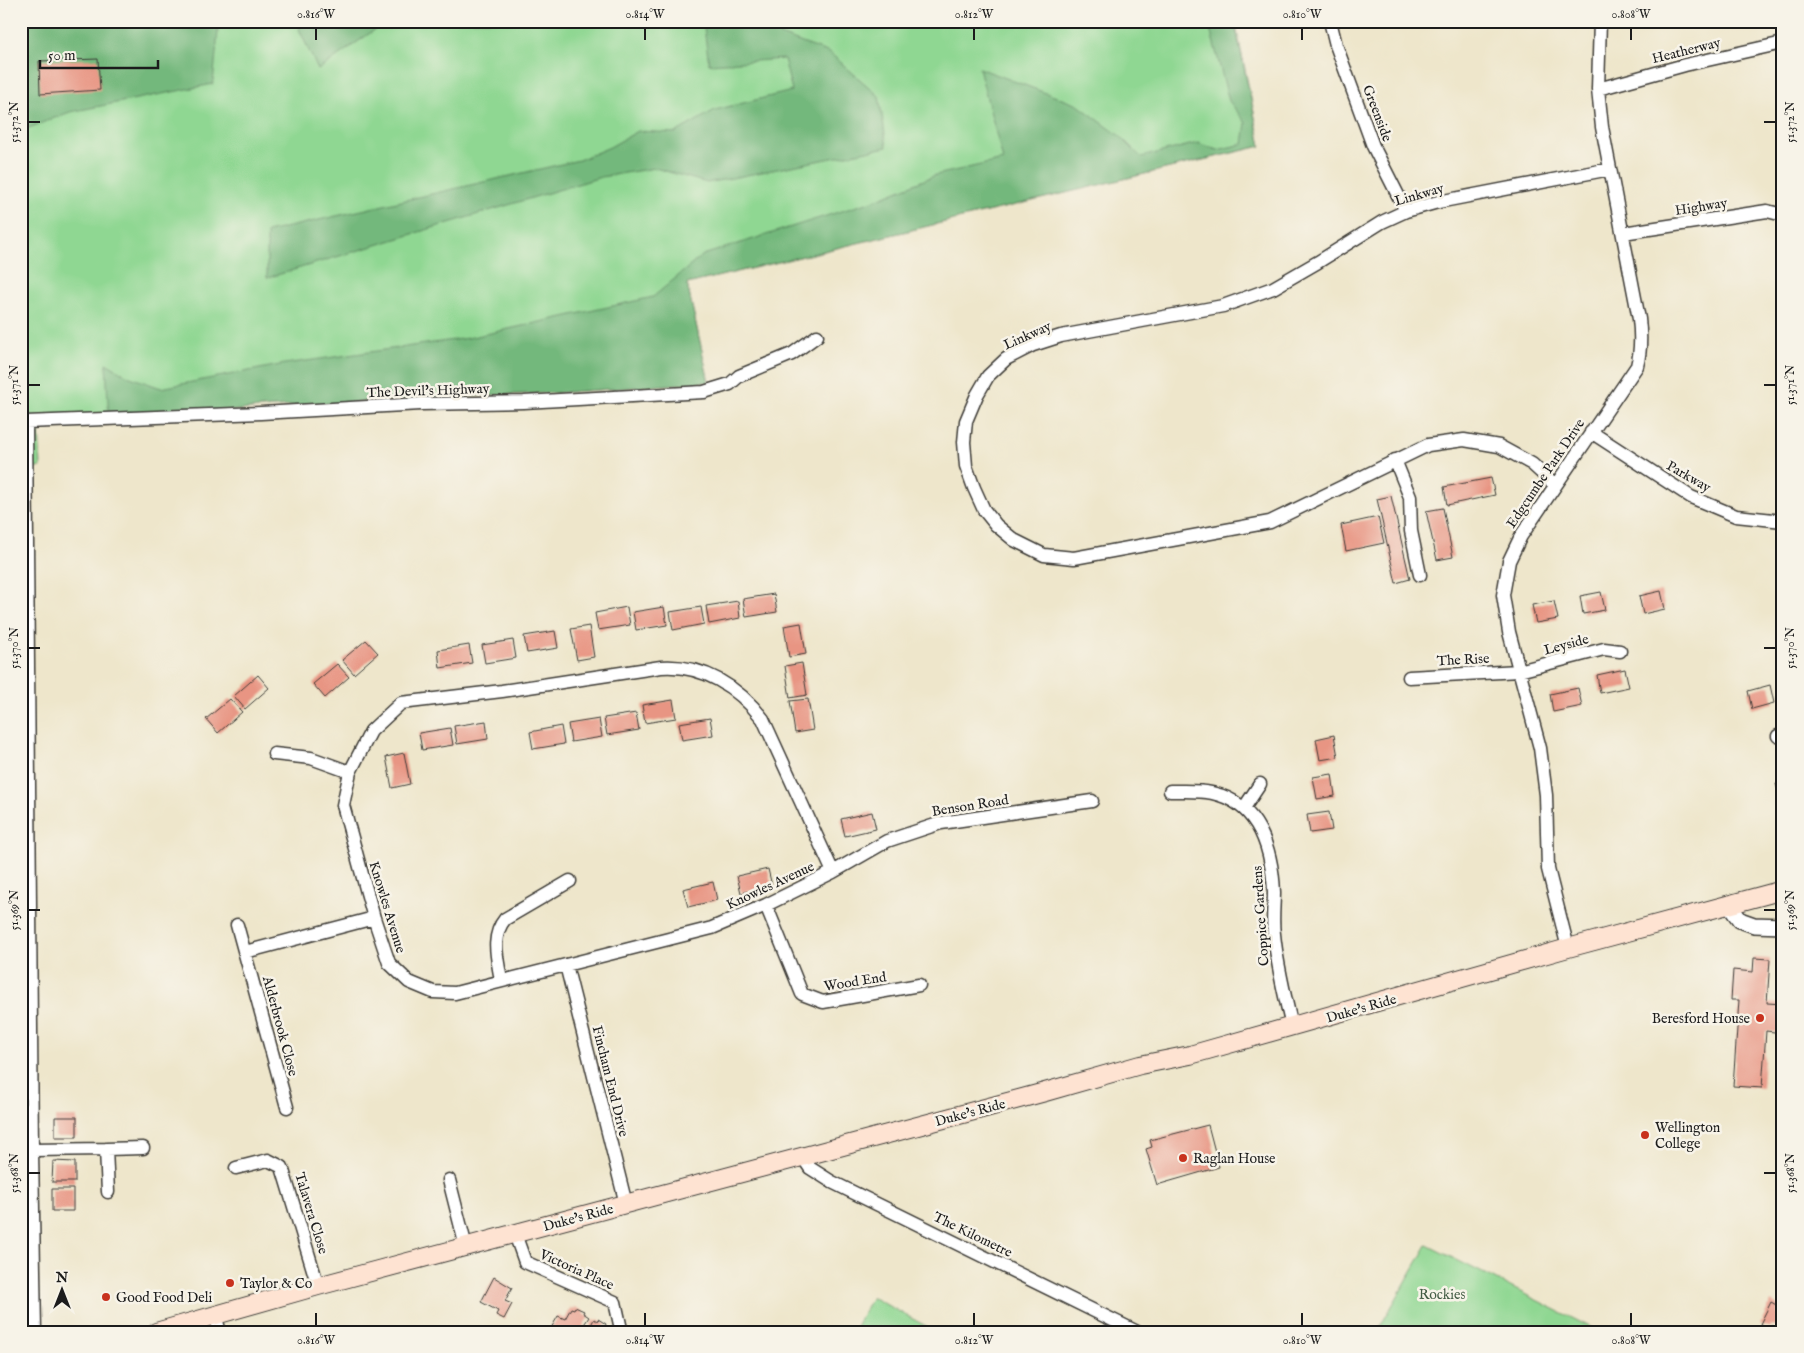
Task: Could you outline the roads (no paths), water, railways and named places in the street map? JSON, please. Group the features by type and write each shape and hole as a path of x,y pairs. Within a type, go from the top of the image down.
{"main road":[{"name":"Duke's Ride","path":"156,1332 218,1324 318,1286 1140,1065 1190,1055 1568,948 1783,890"}],"street":[{"name":"Greenside","path":"1330,21 1336,45 1373,146 1406,211"},
{"name":"Edgcumbe Park Drive","path":"1568,948 1548,869 1546,795 1540,748 1509,632 1502,595 1509,561 1521,536 1637,366 1640,355 1641,336 1639,319 1602,127 1598,89 1600,21"},
{"name":"Heatherway","path":"1598,89 1686,65 1783,43"},
{"name":"Linkway","path":"1555,485 1532,464 1499,446 1464,440 1428,445 1270,522 1074,558 1044,555 1014,540 996,525 984,510 974,488 966,466 964,442 966,421 976,395 988,376 1006,358 1033,345 1061,336 1223,306 1273,288 1382,222 1406,211 1438,202 1610,169"},
{"name":"Highway","path":"1623,233 1766,211 1783,215"},
{"name":"The Devil's Highway","path":"25,807 26,422 704,392 730,384 740,376 792,354 817,336"},
{"name":"Parkway","path":"1591,432 1691,498 1736,516 1783,521"},
{"path":"1395,460 1410,498 1411,531 1420,575"},
{"name":"Leyside","path":"1519,671 1604,649 1620,650"},
{"name":"Knowles Avenue","path":"661,667 680,667 699,671 718,679 734,689 750,703 762,719 833,872 766,905 712,928 455,993 433,992 409,982 389,963 374,918 343,805 350,772 371,731 401,703 502,691 661,667"},
{"name":"The Rise","path":"1408,677 1519,671"},
{"path":"274,754 311,758 350,772"},
{"path":"1244,808 1260,784"},
{"name":"Coppice Gardens","path":"1170,791 1215,793 1244,808 1258,823 1270,855 1274,891 1273,931 1279,976 1292,1027"},
{"name":"Benson Road","path":"833,872 887,841 941,823 1092,801"},
{"path":"25,807 35,1332"},
{"path":"501,981 496,942 501,924 505,919 570,881"},
{"name":"Wood End","path":"766,905 802,994 823,1002 920,985"},
{"path":"1729,905 1740,920 1754,925 1783,926"},
{"path":"245,952 374,918"},
{"name":"Alderbrook Close","path":"237,925 287,1107"},
{"name":"Fincham End Drive","path":"566,965 626,1204"},
{"path":"32,1150 143,1148"},
{"path":"106,1149 108,1192"},
{"name":"The Kilometre","path":"802,1156 810,1168 832,1182 1137,1332"},
{"name":"Talavera Close","path":"236,1168 268,1160 282,1167 318,1286"},
{"path":"449,1180 466,1247"},
{"name":"Victoria Place","path":"515,1234 525,1262 615,1302 620,1332"}],"place":[{"name":"Beresford House","path":"1760,1018"},
{"name":"Wellington College","path":"1645,1135"},
{"name":"Raglan House","path":"1183,1158"},
{"name":"Taylor & Co","path":"230,1283"},
{"name":"Good Food Deli","path":"106,1297"}],"park label":[{"name":"Rockies","path":"1442,1294"}]}
